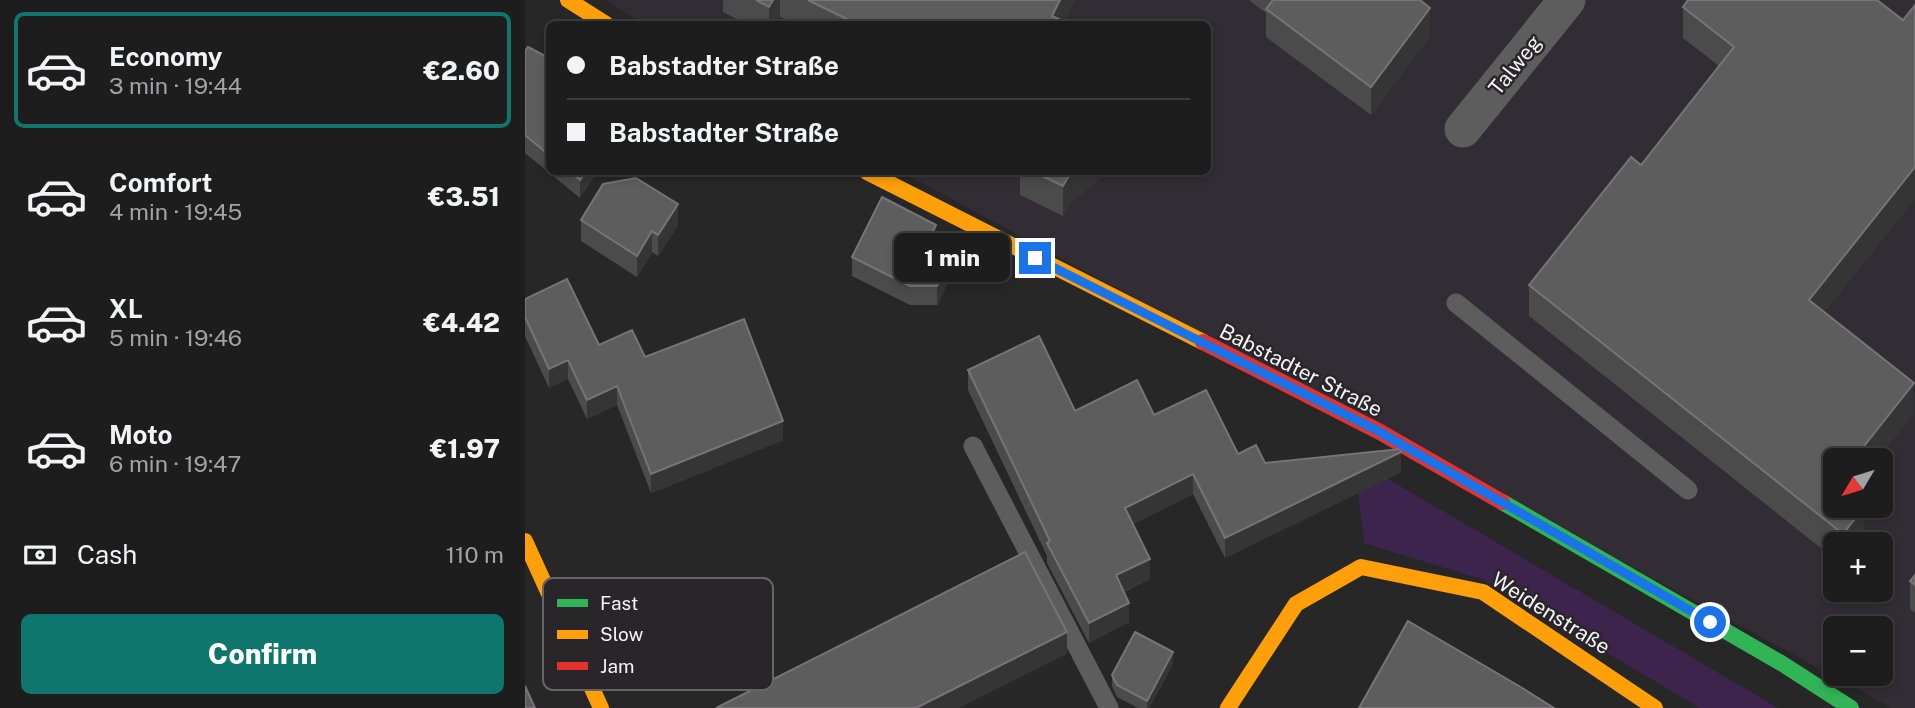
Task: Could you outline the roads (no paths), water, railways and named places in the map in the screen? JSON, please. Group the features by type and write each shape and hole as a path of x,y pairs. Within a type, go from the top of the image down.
{"street":[{"path":"569,0 601,21"},
{"name":"Talweg","path":"1463,129 1567,0"},
{"name":"Babstadter Straße","path":"873,175 1380,432 1781,663 1850,708"},
{"path":"525,541 543,581"},
{"name":"Weidenstraße","path":"1228,708 1296,604 1361,568 1483,592 1655,708"},
{"path":"593,690 601,708"}],"lane":[{"path":"1456,303 1688,490"},
{"path":"973,446 1109,708"}]}
